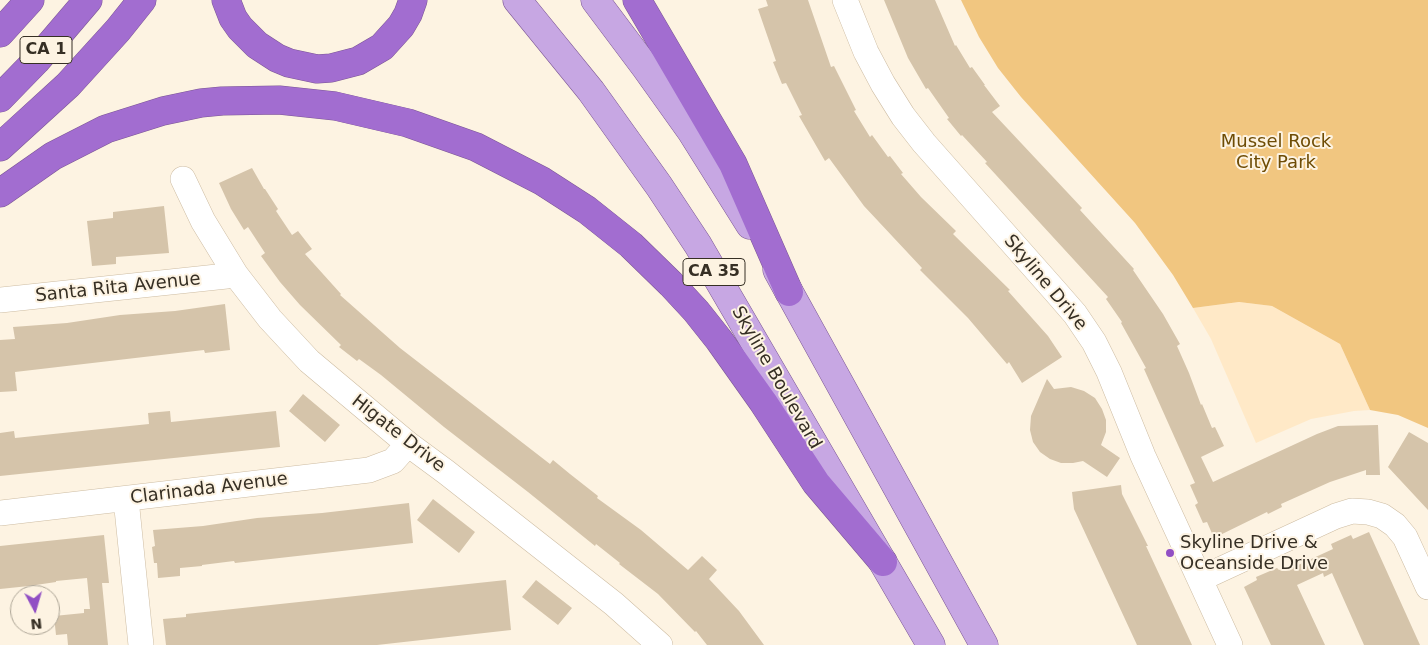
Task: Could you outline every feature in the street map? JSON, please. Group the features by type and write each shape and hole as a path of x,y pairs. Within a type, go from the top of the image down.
{"highway":[{"name":"CA 1","path":"0,33 30,0"},
{"name":"CA 1","path":"0,98 48,48 88,0"},
{"path":"0,147 68,85 118,30 142,0"},
{"path":"226,0 240,28 257,45 277,58 289,63 316,69 331,68 358,61 382,47 401,26 414,0"},
{"path":"637,0 734,164 790,292"},
{"path":"0,193 53,156 106,129 163,111 201,103 279,100 335,106 408,123 476,147 542,181 587,210 631,245 671,284 719,340 763,402 816,483 883,562"}],"main road":[{"name":"Skyline Boulevard","path":"517,0 591,91 684,225 734,306 931,645"},
{"name":"CA 35","path":"595,0 691,131 731,194 790,292 984,645"}],"street":[{"name":"Skyline Drive","path":"845,0 866,52 903,116 930,150 1055,290 1075,314 1094,342 1113,379 1143,456 1230,645"},
{"name":"Higate Drive","path":"183,179 203,221 236,275 270,319 309,361 408,444 614,604 660,645"},
{"name":"Santa Rita Avenue","path":"0,300 236,275"},
{"name":"Clarinada Avenue","path":"0,513 126,500 369,470 393,461 408,444"},
{"path":"126,500 141,645"},
{"path":"1200,579 1336,516 1352,511 1368,512 1382,516 1395,525 1405,538 1428,587"}],"shaded area":[{"path":"1239,302 1272,306 1340,344 1370,410 1311,419 1256,443 1211,339 1193,308"}],"green space":[{"name":"Mussel Rock City Park","path":"961,0 1428,0 1428,428 1398,415 1370,410 1340,344 1272,306 1239,302 1193,308 1173,275 1135,223 1021,97 998,68 979,37"}],"building":[{"path":"766,0 808,0 831,67 834,66 856,110 854,111 870,137 872,135 888,157 890,156 903,173 901,174 921,197 956,231 953,234 1010,290 1008,291 1048,336 1062,357 1022,383 1009,362 1007,364 968,318 920,270 922,268 864,206 829,158 825,161 799,116 802,115 786,83 782,84 773,62 776,61 758,9 768,6"},
{"path":"884,0 935,0 955,46 1000,106 992,112 1082,208 1080,210 1134,269 1180,344 1177,346 1201,405 1212,428 1215,427 1224,446 1201,457 1213,482 1338,426 1378,425 1380,475 1366,475 1366,470 1330,482 1281,504 1282,507 1268,514 1267,512 1214,538 1207,522 1203,523 1195,505 1198,503 1190,485 1195,483 1144,369 1146,368 1122,322 1106,299 1108,297 947,119 949,118 928,88 926,89 908,58"},
{"path":"252,168 292,235 298,231 312,249 305,254 340,295 400,348 550,464 553,460 598,496 597,498 641,530 688,570 702,556 717,570 709,579 739,611 764,645 707,645 696,631 658,594 620,563 596,544 595,546 381,375 359,359 357,361 339,347 341,345 300,305 280,282 261,256 265,253 248,227 244,230 231,209 219,183"},
{"path":"164,206 169,253 116,257 116,264 92,266 87,221 113,218 113,212"},
{"path":"225,304 230,350 205,353 204,350 15,372 17,391 0,392 0,340 15,339 13,327 67,323 120,315 175,311"},
{"path":"1047,379 1054,389 1071,387 1084,391 1095,398 1102,409 1106,420 1106,432 1101,445 1120,458 1107,477 1083,461 1061,463 1050,459 1040,452 1033,442 1030,430 1031,416"},
{"path":"303,394 340,425 325,442 289,411"},
{"path":"170,411 171,422 276,411 280,447 0,476 0,433 14,431 15,438 149,424 148,413"},
{"path":"1409,432 1428,443 1428,510 1388,467"},
{"path":"1121,485 1122,494 1148,546 1146,546 1192,645 1137,645 1074,509 1072,492"},
{"path":"433,499 475,532 459,553 417,520"},
{"path":"409,503 413,543 180,568 180,576 158,578 157,563 154,563 152,547 155,546 153,530"},
{"path":"1369,532 1420,645 1364,645 1332,573 1324,577 1323,573 1297,585 1325,645 1271,645 1244,587 1257,580 1256,577 1277,568 1279,570 1295,563 1296,566 1333,549 1331,544 1351,535 1353,539"},
{"path":"104,535 109,583 102,583 108,645 68,645 67,634 60,635 60,615 84,613 84,609 90,609 87,578 36,585 10,585 10,588 0,589 0,546"},
{"path":"506,580 511,630 377,645 166,645 163,619 186,617 186,614"},
{"path":"536,580 572,608 558,625 522,597"}],"place":[{"name":"Skyline Drive & Oceanside Drive","path":"1170,553"}]}
